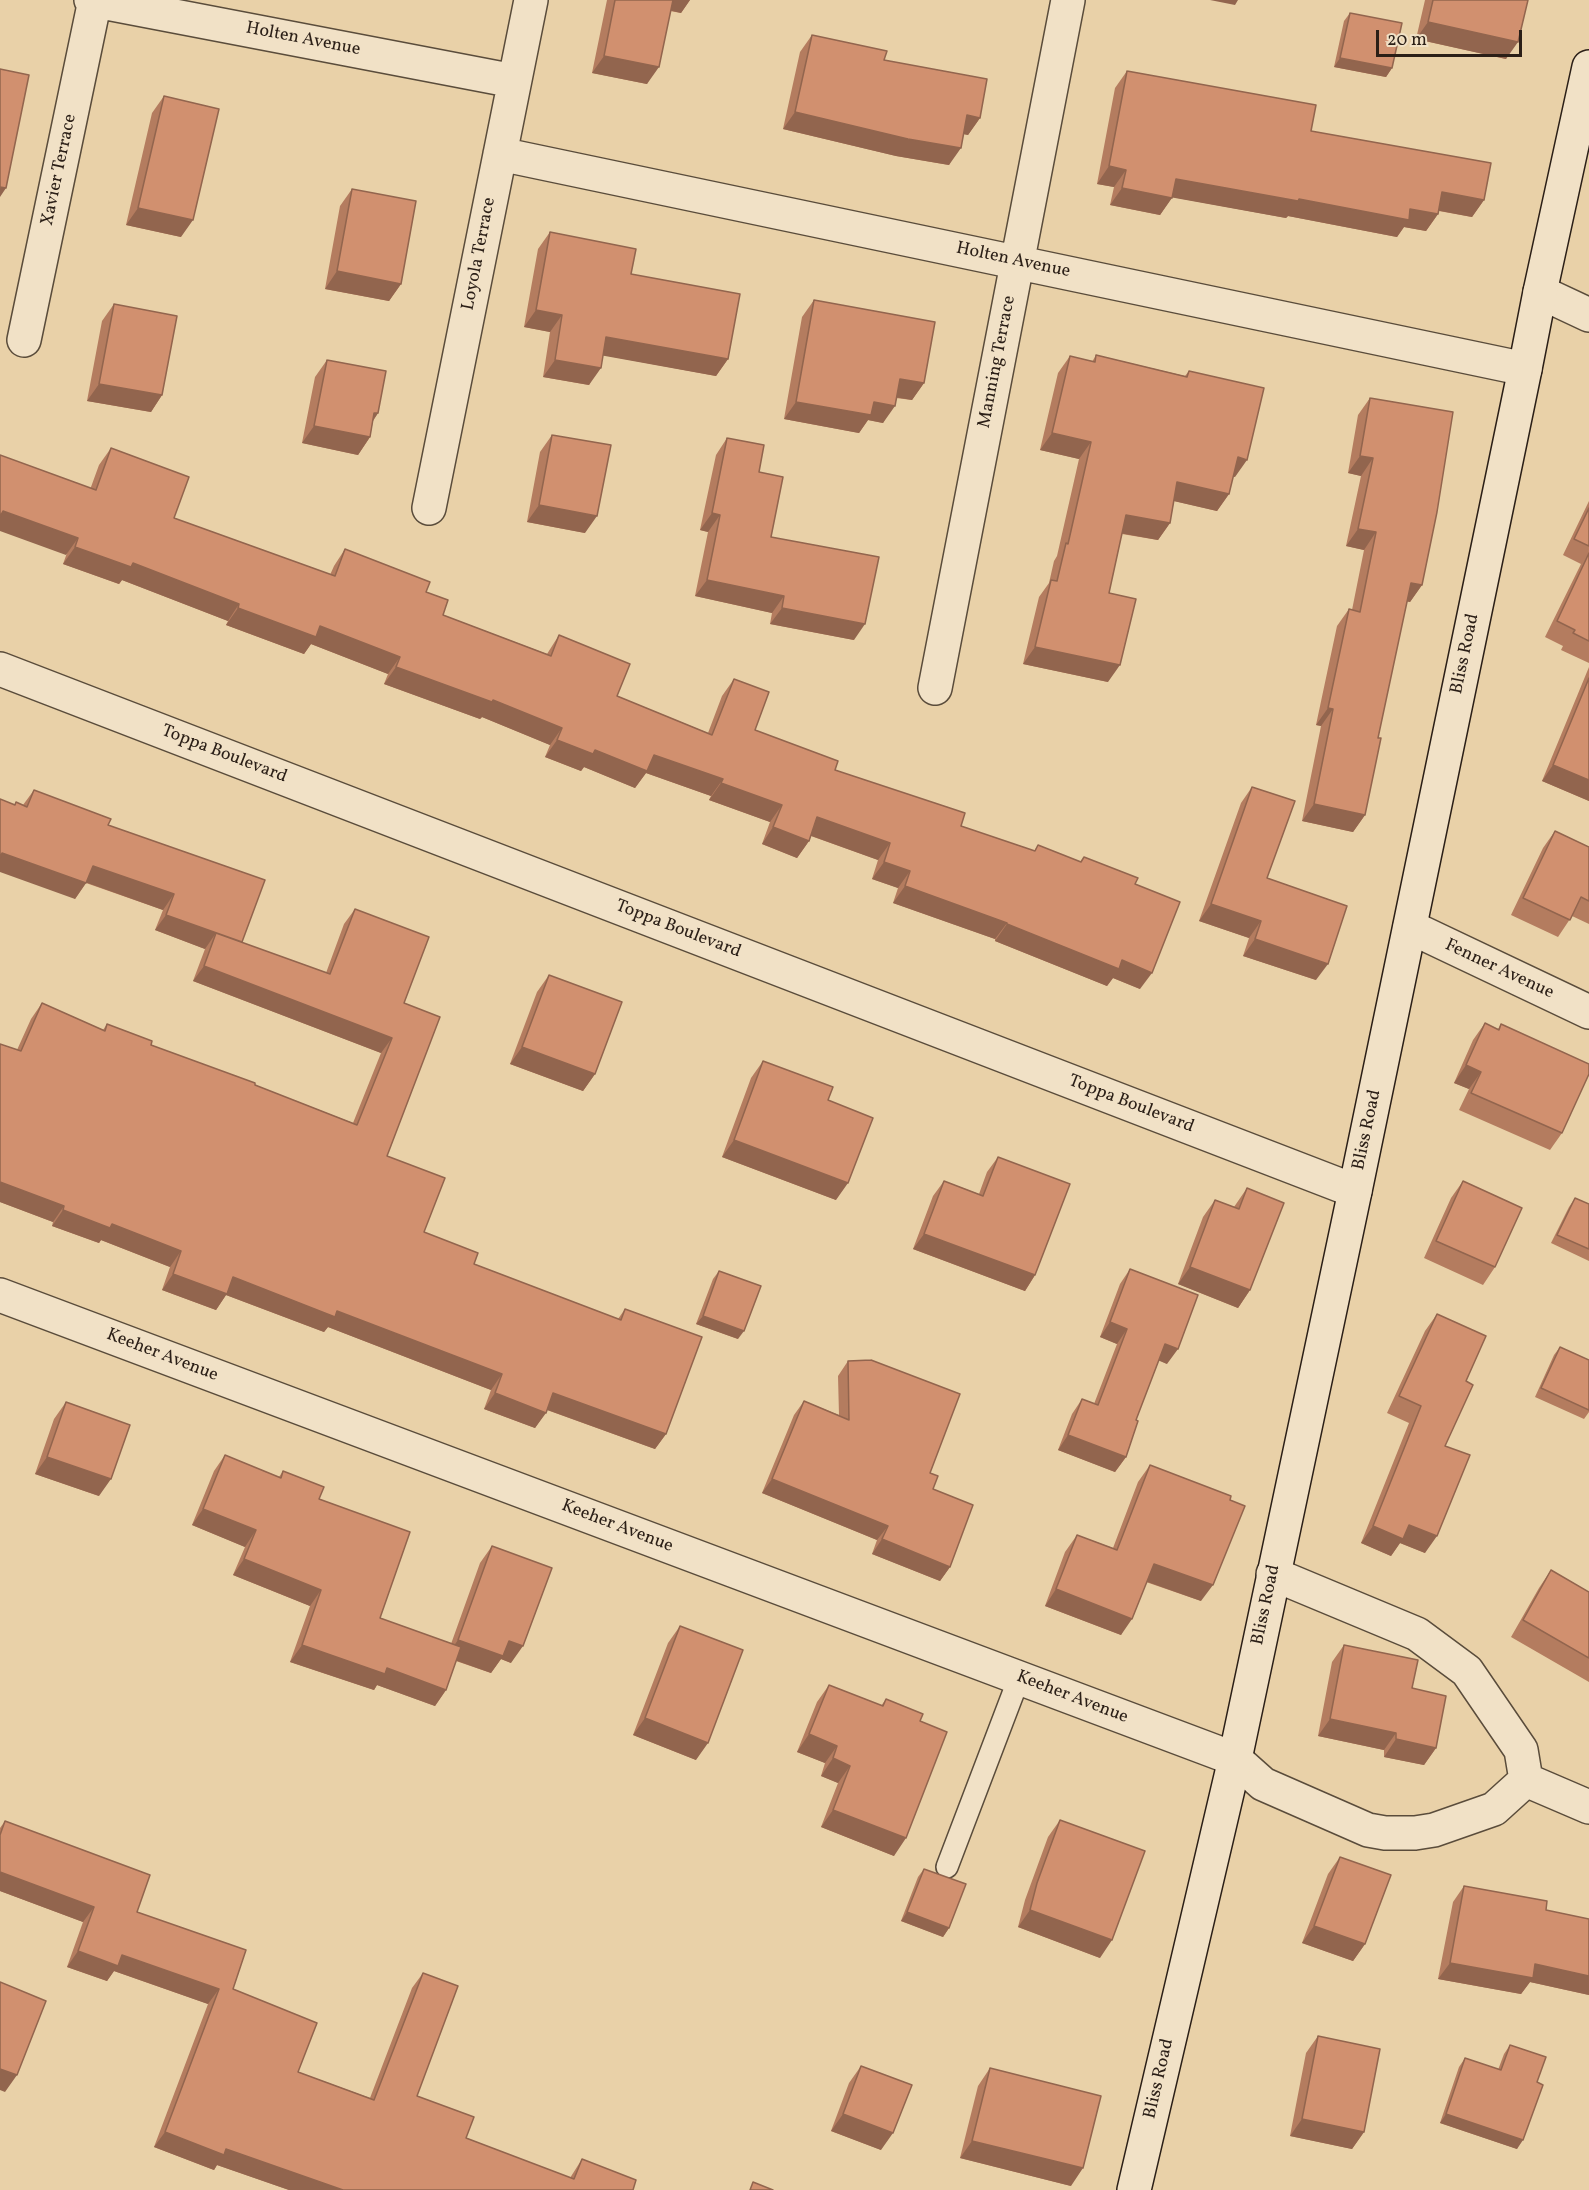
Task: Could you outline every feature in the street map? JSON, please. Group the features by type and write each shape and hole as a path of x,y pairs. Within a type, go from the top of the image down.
{"street":[{"name":"Holten Avenue","path":"94,0 514,81"},
{"name":"Xavier Terrace","path":"24,340 94,0"},
{"name":"Loyola Terrace","path":"429,508 531,0"},
{"name":"Manning Terrace","path":"935,688 1068,0"},
{"name":"Bliss Road","path":"1134,2190 1235,1759 1410,927 1540,292 1589,67"},
{"name":"Holten Avenue","path":"500,154 1525,369"},
{"path":"1540,292 1589,315"},
{"name":"Toppa Boulevard","path":"0,669 1355,1191"},
{"name":"Fenner Avenue","path":"1410,927 1589,1012"},
{"name":"Keeher Avenue","path":"0,1295 1235,1759"},
{"path":"1273,1574 1418,1634 1467,1671 1521,1750 1526,1780"},
{"path":"1235,1759 1263,1784 1368,1830 1385,1833 1434,1830 1494,1809 1526,1780"},
{"path":"1526,1780 1589,1807"}],"lane":[{"path":"947,1867 1019,1678"}],"building":[{"path":"615,0 673,0 659,67 604,56"},
{"path":"1433,0 1528,0 1518,42 1428,22"},
{"path":"1350,13 1402,23 1392,68 1340,58"},
{"path":"812,35 887,51 884,60 987,79 980,118 967,115 961,148 908,139 795,112"},
{"path":"0,69 29,75 6,188 0,187"},
{"path":"1127,71 1316,105 1311,131 1491,163 1484,200 1442,192 1438,214 1410,209 1409,220 1176,179 1172,198 1122,188 1126,170 1109,166"},
{"path":"164,96 219,109 193,220 138,208"},
{"path":"352,189 416,201 401,284 337,271"},
{"path":"550,232 636,249 631,274 740,294 728,359 606,337 601,368 555,360 562,315 536,310"},
{"path":"814,300 935,322 924,383 900,379 895,406 874,402 871,415 796,402"},
{"path":"114,304 177,316 162,395 99,384"},
{"path":"1096,355 1187,377 1189,371 1264,388 1247,460 1238,457 1229,494 1177,482 1170,523 1126,515 1109,593 1136,599 1120,665 1035,647 1051,580 1057,581 1066,543 1068,544 1091,442 1052,433 1070,356 1095,362"},
{"path":"327,360 386,371 378,413 374,413 370,437 314,426"},
{"path":"1370,398 1453,412 1437,512 1422,585 1411,583 1378,738 1381,738 1365,815 1314,804 1333,709 1328,708 1349,609 1360,612 1376,532 1358,529 1373,458 1360,456"},
{"path":"552,435 611,445 597,516 539,505"},
{"path":"727,438 764,445 759,472 783,477 771,537 879,557 865,624 782,608 784,596 707,580 720,515 712,513"},
{"path":"111,448 189,477 174,518 335,576 345,549 430,582 426,592 448,600 443,615 551,656 559,635 630,664 617,696 712,735 734,679 769,692 755,730 838,761 835,770 965,813 961,826 1035,851 1038,845 1081,862 1084,857 1138,878 1135,884 1180,902 1152,973 1122,960 1119,969 1007,923 905,886 910,871 884,862 890,843 817,817 809,841 773,827 782,805 721,783 723,779 654,755 647,771 595,750 593,754 557,740 562,728 493,700 492,702 396,667 400,657 320,626 316,637 238,608 239,604 133,563 131,567 75,547 78,538 3,511 0,517 0,455 96,490"},
{"path":"1589,508 1589,546 1574,539"},
{"path":"1589,553 1589,641 1573,633 1575,630 1557,621"},
{"path":"1589,678 1589,780 1553,765"},
{"path":"1252,787 1295,801 1267,878 1347,906 1328,964 1255,939 1261,921 1211,904"},
{"path":"34,790 111,819 108,825 265,880 242,942 166,915 174,894 93,866 86,883 2,853 0,858 0,799 27,807"},
{"path":"1555,831 1589,847 1589,901 1581,897 1570,920 1523,898"},
{"path":"355,909 429,937 404,1003 440,1017 387,1156 445,1178 424,1232 478,1253 474,1264 621,1320 625,1309 702,1337 666,1434 553,1393 546,1413 495,1393 502,1374 337,1311 335,1317 233,1277 227,1294 173,1274 181,1251 112,1224 110,1228 63,1210 64,1206 0,1182 0,1044 21,1051 42,1003 105,1031 107,1024 152,1041 151,1045 255,1083 255,1085 357,1125 392,1038 204,966 216,933 330,974"},
{"path":"549,975 622,1002 595,1074 522,1047"},
{"path":"1485,1023 1499,1030 1501,1024 1589,1064 1589,1074 1562,1133 1471,1093 1481,1072 1466,1065"},
{"path":"763,1061 833,1087 828,1100 873,1118 848,1183 734,1140"},
{"path":"998,1157 1070,1184 1035,1275 924,1234 944,1181 983,1196"},
{"path":"1463,1181 1522,1208 1495,1267 1436,1241"},
{"path":"1247,1188 1284,1203 1250,1290 1190,1267 1215,1200 1239,1209"},
{"path":"1575,1198 1589,1204 1589,1249 1557,1235"},
{"path":"1130,1269 1198,1295 1178,1349 1165,1344 1136,1420 1138,1421 1126,1457 1068,1435 1082,1399 1098,1405 1127,1329 1110,1322"},
{"path":"719,1271 761,1286 744,1331 703,1316"},
{"path":"1437,1314 1486,1336 1466,1381 1473,1385 1445,1446 1470,1455 1437,1536 1409,1525 1403,1539 1373,1526 1421,1406 1399,1396"},
{"path":"1560,1347 1589,1360 1589,1410 1541,1388"},
{"path":"871,1360 960,1394 930,1473 938,1476 933,1489 973,1505 950,1567 882,1539 888,1526 772,1479 804,1401 849,1420 848,1361"},
{"path":"66,1402 130,1425 111,1479 47,1457"},
{"path":"225,1455 281,1478 283,1471 324,1487 319,1499 410,1532 380,1618 461,1647 446,1690 387,1668 385,1674 302,1645 321,1590 244,1559 256,1530 203,1509"},
{"path":"1150,1465 1231,1496 1230,1500 1245,1506 1213,1585 1154,1564 1132,1619 1056,1589 1077,1535 1117,1550"},
{"path":"492,1546 552,1568 523,1646 509,1641 503,1656 458,1640"},
{"path":"1551,1570 1589,1592 1589,1658 1523,1620"},
{"path":"680,1626 743,1650 708,1743 645,1718"},
{"path":"1344,1645 1418,1660 1412,1688 1446,1696 1436,1748 1396,1739 1396,1733 1330,1719"},
{"path":"829,1685 883,1706 886,1699 923,1714 920,1721 947,1732 906,1838 833,1810 850,1766 833,1758 837,1746 809,1734"},
{"path":"1060,1820 1145,1851 1112,1940 1030,1910 1037,1883"},
{"path":"5,1821 150,1875 137,1912 246,1950 233,1989 317,2023 298,2072 374,2100 423,1973 458,1986 417,2096 474,2117 466,2138 574,2179 582,2159 636,2180 633,2190 343,2190 226,2149 224,2155 165,2132 219,1989 122,1955 118,1966 78,1951 94,1907 0,1872 0,1835"},
{"path":"1340,1857 1391,1875 1365,1944 1314,1926"},
{"path":"924,1869 966,1884 949,1928 907,1912"},
{"path":"1464,1886 1547,1901 1546,1910 1589,1919 1589,1976 1535,1964 1533,1978 1450,1963"},
{"path":"0,1982 46,2001 17,2075 0,2069"},
{"path":"1318,2036 1380,2049 1364,2132 1302,2119"},
{"path":"1510,2045 1546,2057 1537,2082 1543,2085 1523,2140 1446,2114 1465,2058 1501,2070"},
{"path":"861,2066 912,2085 893,2133 843,2114"},
{"path":"990,2068 1101,2096 1083,2168 972,2141"},
{"path":"753,2182 773,2190 750,2190"}]}
